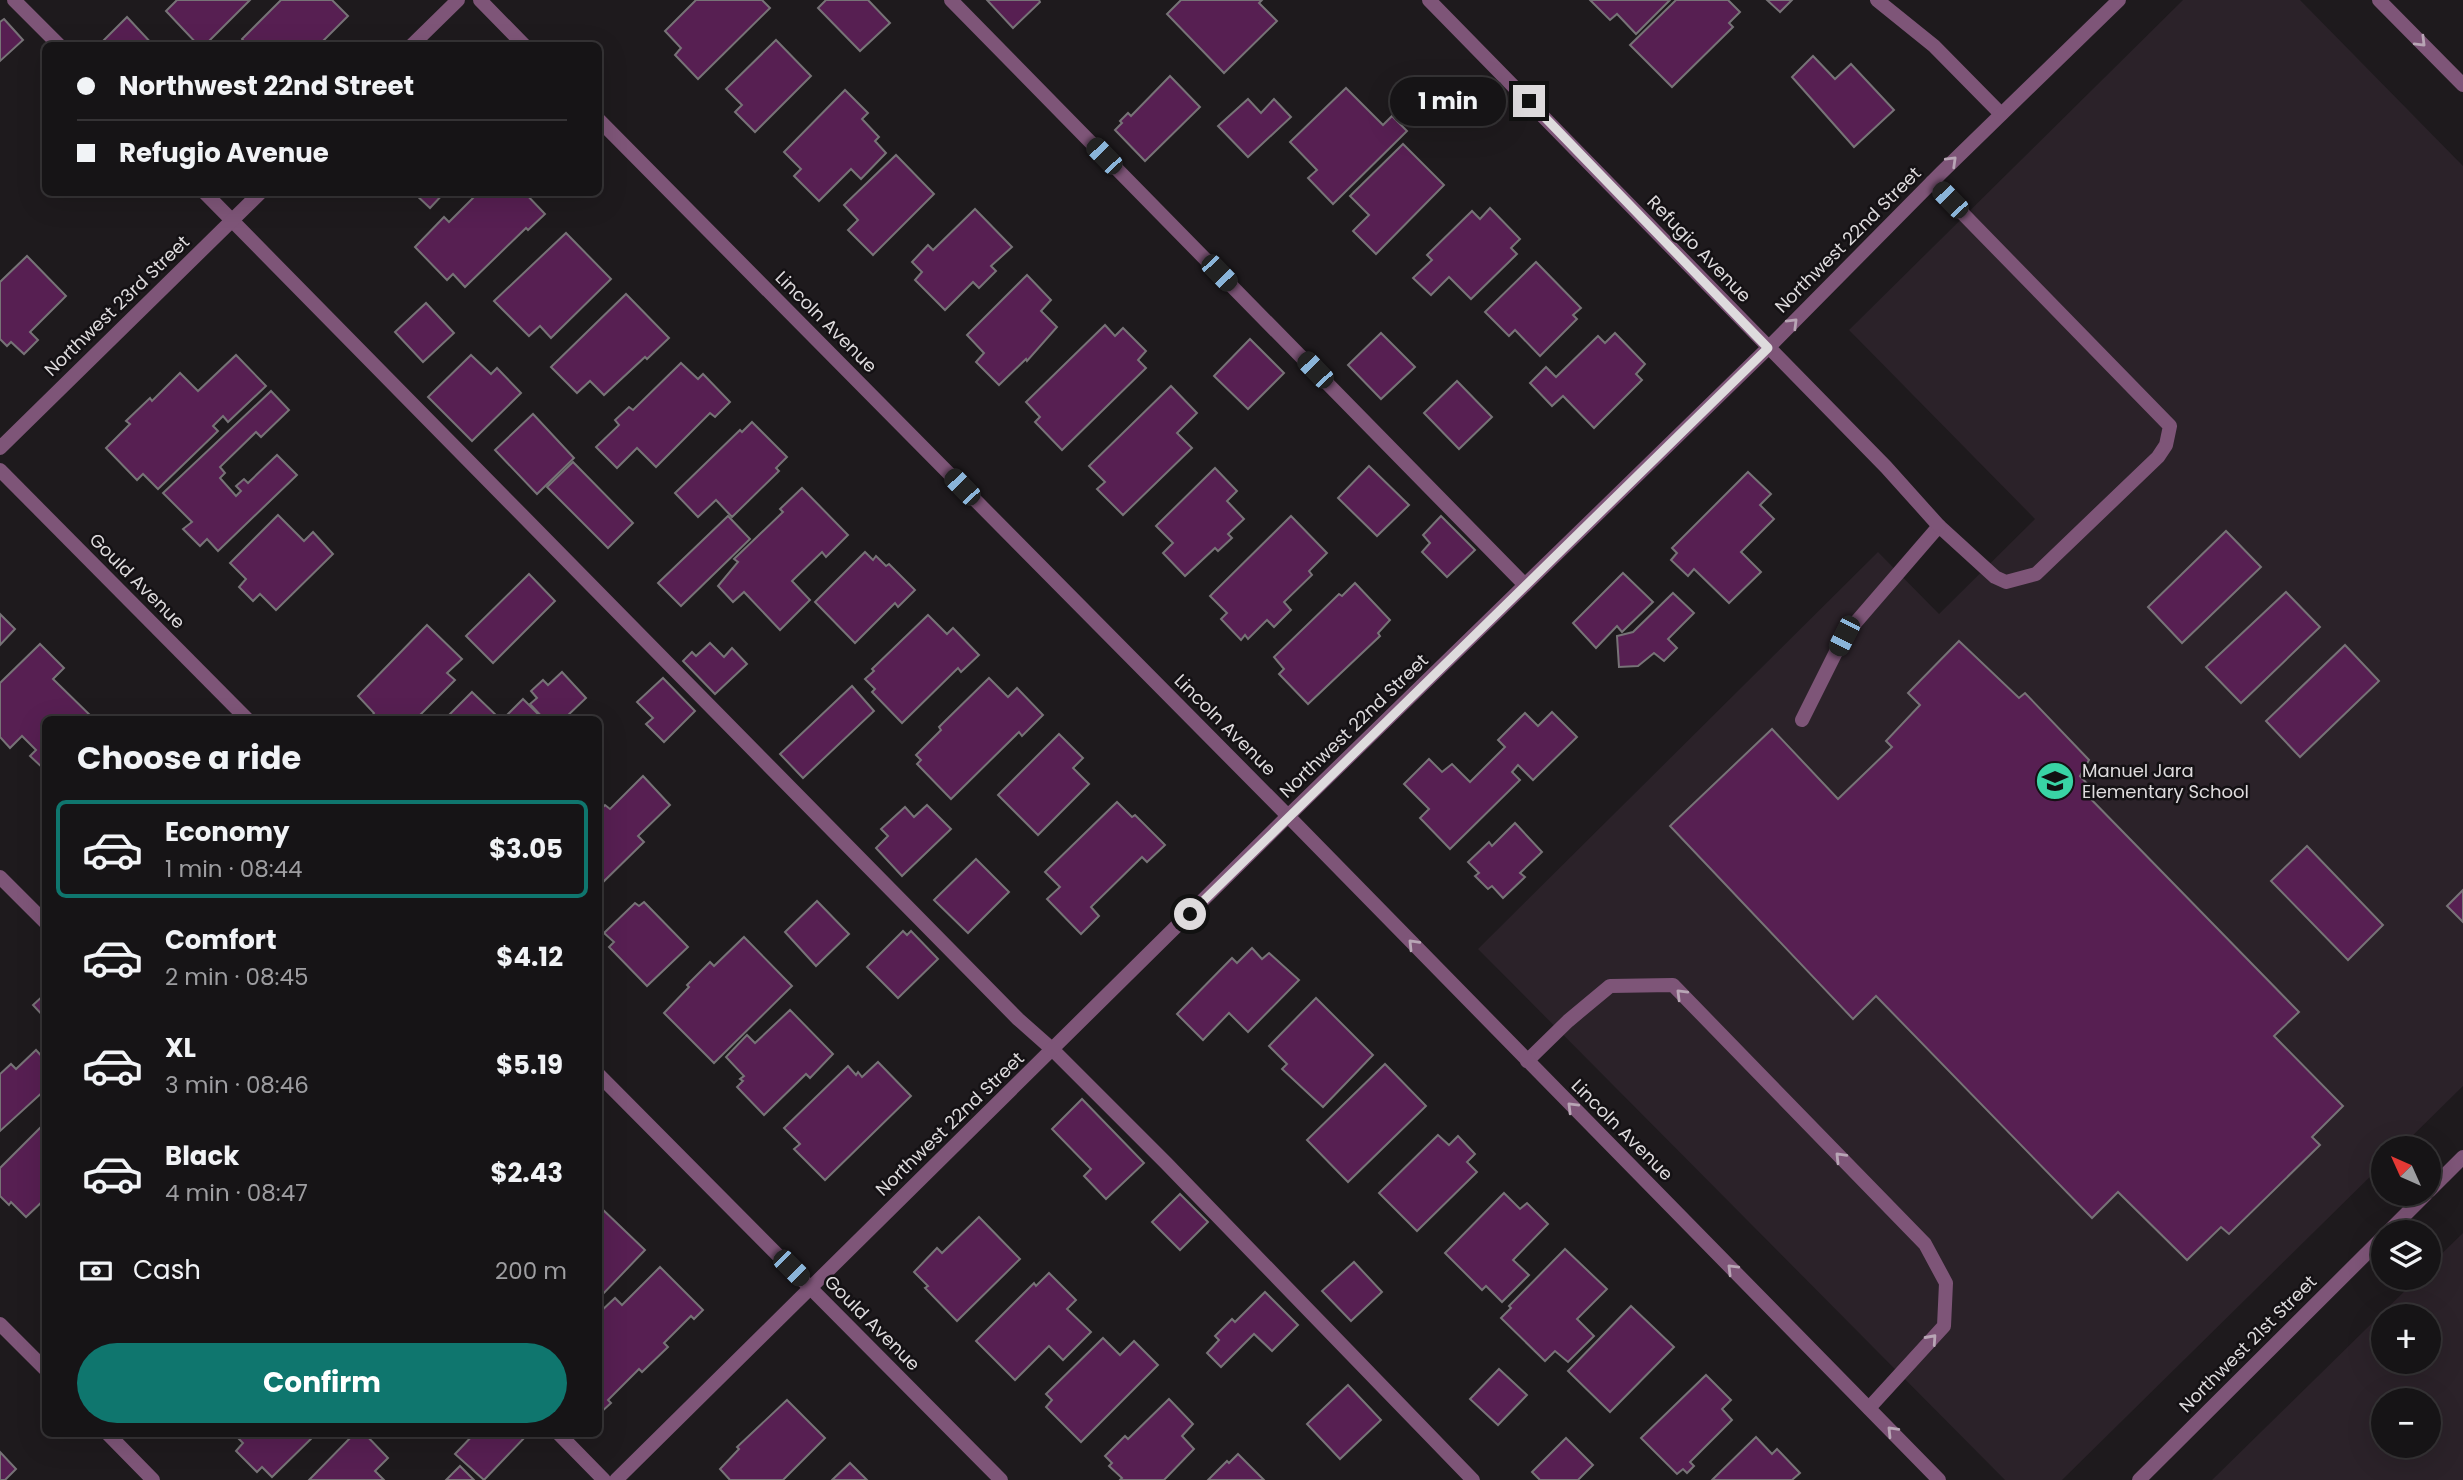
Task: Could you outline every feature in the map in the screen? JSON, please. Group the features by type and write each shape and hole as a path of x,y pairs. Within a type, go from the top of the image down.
{"street":[{"path":"14,0 56,42"},
{"path":"415,42 458,0"},
{"path":"480,0 521,42"},
{"path":"951,0 1525,585"},
{"name":"Refugio Avenue","path":"1429,0 1886,467 1939,526 1995,577 2006,582 2036,574 2158,457 2166,445 2170,426 1932,182"},
{"path":"1877,0 1934,46 2001,114"},
{"name":"Northwest 22nd Street","path":"616,1480 2119,0"},
{"path":"2379,0 2463,85"},
{"name":"Lincoln Avenue","path":"602,123 1288,816 1939,1480"},
{"path":"208,196 1018,1019 1053,1050 1473,1480"},
{"name":"Northwest 23rd Street","path":"0,448 257,196"},
{"name":"Gould Avenue","path":"0,470 244,716"},
{"path":"1802,720 1844,636 1939,526"},
{"path":"0,877 42,919"},
{"path":"1527,1061 1568,1021 1610,986 1672,985 1925,1244 1946,1283 1944,1325 1869,1408"},
{"name":"Gould Avenue","path":"602,1078 1001,1480"},
{"path":"2441,1181 2460,1164"},
{"path":"2400,1220 2414,1206"},
{"name":"Northwest 21st Street","path":"2139,1480 2371,1249"},
{"path":"0,1324 42,1366"},
{"path":"111,1437 153,1480"},
{"path":"562,1437 604,1480"}],"shaded area":[{"name":"Manuel Jara Elementary School","path":"2183,0 2300,0 2463,166 2463,1086 2412,1136 2371,1136 2371,1176 2062,1480 2005,1480 1478,949 1878,552 1939,614 2035,519 1849,330"},
{"path":"2463,1233 2463,1480 2212,1480 2371,1324 2371,1374 2441,1374 2441,1304 2391,1304 2406,1290 2441,1290 2441,1254"}],"building":[{"path":"177,0 250,0 208,42 195,42 166,11"},
{"path":"281,0 332,0 348,16 322,42 245,42 242,39"},
{"path":"696,0 762,0 770,8 698,79 675,55 681,48 665,31"},
{"path":"826,0 868,0 890,23 860,51 818,8"},
{"path":"987,0 1039,0 1040,2 1013,28"},
{"path":"1181,0 1262,0 1259,3 1277,21 1224,73 1167,14"},
{"path":"1590,0 1670,0 1636,34 1617,14 1610,20"},
{"path":"1676,0 1728,0 1740,12 1729,23 1733,27 1672,87 1630,45"},
{"path":"1767,0 1792,0 1780,12"},
{"path":"127,17 150,42 102,42"},
{"path":"4,19 23,40 0,61 0,22"},
{"path":"776,40 811,76 755,132 735,112 742,105 726,89"},
{"path":"1813,56 1835,79 1851,64 1894,110 1854,147 1792,77"},
{"path":"1170,76 1200,107 1145,161 1115,130 1128,113 1131,116"},
{"path":"1346,88 1383,125 1392,116 1407,131 1333,204 1308,178 1317,170 1290,142"},
{"path":"845,90 868,113 862,119 879,137 875,141 886,153 861,179 851,169 819,201 794,176 801,169 784,152"},
{"path":"1248,99 1261,113 1274,99 1291,117 1248,157 1218,126"},
{"path":"1403,144 1444,185 1376,254 1353,231 1369,215 1350,196"},
{"path":"896,155 934,194 873,255 848,230 858,220 844,205"},
{"path":"417,196 441,196 430,208"},
{"path":"475,196 528,196 545,214 528,230 526,228 465,287 453,274 447,280 415,247 444,217 449,222"},
{"path":"1490,208 1520,239 1511,248 1517,254 1471,299 1449,277 1431,295 1413,278 1432,260 1427,255 1472,211 1480,219"},
{"path":"975,209 1012,247 991,266 996,271 979,288 973,282 945,310 915,280 922,272 912,262 928,245 933,250"},
{"path":"566,233 611,279 551,338 540,326 529,336 494,301"},
{"path":"27,256 66,296 30,332 38,340 24,354 11,342 7,346 0,339 0,282"},
{"path":"1536,262 1581,308 1573,315 1577,319 1540,356 1515,330 1509,336 1485,312"},
{"path":"1027,275 1051,300 1041,311 1057,327 1027,361 1026,359 999,385 976,362 984,353 967,335"},
{"path":"626,294 669,338 604,395 590,381 577,393 551,367"},
{"path":"426,303 454,333 423,362 395,332"},
{"path":"1105,325 1115,336 1123,328 1146,351 1138,360 1146,368 1062,450 1035,422 1040,417 1026,402"},
{"path":"1381,333 1415,367 1381,399 1348,365"},
{"path":"1615,333 1645,364 1636,374 1642,380 1594,428 1563,396 1552,406 1530,383 1546,367 1556,377 1598,336 1605,343"},
{"path":"1250,339 1284,373 1248,409 1214,376"},
{"path":"236,355 266,386 228,422 223,416 213,426 218,431 158,489 143,474 137,480 106,448 130,424 126,421 150,398 152,401 180,373 198,391"},
{"path":"471,355 491,374 497,368 521,393 472,441 428,397"},
{"path":"681,363 698,379 703,374 730,402 715,417 710,413 656,467 637,448 617,468 596,447 619,425 615,420 629,407 633,410"},
{"path":"1457,381 1492,417 1459,449 1424,413"},
{"path":"1171,386 1197,413 1177,433 1192,448 1123,515 1097,489 1105,482 1089,466"},
{"path":"271,391 289,410 261,437 256,432 220,467 225,473 220,478 236,496 241,491 236,486 244,479 248,483 277,455 297,475 218,551 207,539 200,546 183,529 192,522 163,493"},
{"path":"533,414 574,458 537,494 495,450"},
{"path":"752,422 787,457 776,468 779,471 732,517 716,500 698,517 675,493 740,430 742,432"},
{"path":"573,462 633,523 608,548 547,487"},
{"path":"1369,466 1409,505 1377,536 1338,498"},
{"path":"1215,468 1237,491 1227,501 1244,519 1228,534 1232,538 1218,551 1215,548 1185,576 1163,553 1173,543 1156,526"},
{"path":"1748,472 1771,494 1760,505 1774,519 1741,552 1761,572 1729,603 1694,569 1688,576 1671,560 1677,553 1672,548"},
{"path":"802,488 848,535 826,557 822,552 792,581 810,600 780,630 744,592 733,602 718,586 738,562 734,559 783,512 780,509"},
{"path":"278,515 304,541 313,532 333,554 276,610 260,594 253,601 239,587 246,579 230,563"},
{"path":"728,516 750,539 681,606 658,583"},
{"path":"1291,516 1327,553 1309,571 1312,575 1284,602 1291,610 1274,627 1267,620 1248,639 1245,635 1241,640 1221,619 1227,613 1210,596"},
{"path":"1441,516 1475,550 1447,577 1422,552 1430,543 1423,535"},
{"path":"2226,531 2261,567 2182,643 2148,607"},
{"path":"865,552 873,560 876,556 886,566 889,564 915,590 898,607 895,603 855,643 815,602"},
{"path":"1623,573 1653,602 1622,632 1617,626 1596,648 1573,623"},
{"path":"529,574 555,601 493,663 466,636"},
{"path":"1355,583 1390,620 1378,633 1380,636 1308,704 1279,674 1284,669 1274,657 1339,594 1342,596"},
{"path":"2286,592 2320,627 2241,703 2206,667"},
{"path":"1673,593 1694,613 1668,639 1677,648 1664,661 1654,653 1638,666 1619,667 1617,636 1633,632"},
{"path":"0,614 15,629 0,645"},
{"path":"928,615 947,634 953,628 979,655 961,672 958,668 902,723 872,692 875,689 865,679"},
{"path":"427,625 462,659 447,673 455,680 419,716 372,716 374,713 358,696"},
{"path":"1959,641 2019,698 2025,693 2089,760 2080,776 2090,787 2084,792 2299,1012 2274,1036 2343,1106 2312,1137 2320,1145 2229,1234 2221,1227 2187,1260 2118,1192 2092,1218 1876,996 1853,1019 1670,826 1772,729 1838,799 1892,747 1886,741 1920,705 1908,693"},
{"path":"710,643 724,657 732,648 747,664 715,694 683,661 692,652 696,656"},
{"path":"40,644 64,668 53,679 91,716 42,716 42,767 30,756 36,750 22,736 10,748 0,737 0,683"},
{"path":"2345,645 2379,681 2300,757 2266,721"},
{"path":"562,672 586,698 567,716 541,716 530,704 537,698 531,691 543,680 548,685"},
{"path":"663,678 695,711 664,742 646,724 653,718 637,702"},
{"path":"989,678 1008,697 1017,688 1043,715 1022,736 1019,732 951,799 917,764 921,760 916,755 941,730 939,727"},
{"path":"852,686 874,711 803,778 780,754"},
{"path":"472,692 497,716 448,716"},
{"path":"523,699 540,716 506,716"},
{"path":"1552,712 1577,737 1533,780 1518,765 1512,772 1520,780 1450,849 1420,818 1429,809 1404,784 1429,759 1442,772 1452,764 1470,782 1505,747 1498,740 1525,713 1538,726"},
{"path":"1059,734 1083,758 1073,768 1089,784 1038,835 998,795"},
{"path":"643,776 670,805 638,836 644,842 602,883 602,808 605,805 610,809"},
{"path":"1117,802 1132,817 1135,815 1165,845 1147,862 1142,857 1091,907 1099,916 1081,934 1047,899 1060,887 1045,872"},
{"path":"927,805 951,829 902,876 876,848 888,836 881,829 905,807 914,817"},
{"path":"1515,823 1542,852 1520,873 1525,877 1503,898 1492,886 1488,889 1475,876 1479,873 1468,862 1489,842 1492,846"},
{"path":"2307,846 2383,925 2348,960 2271,881"},
{"path":"976,859 1009,892 968,933 934,900"},
{"path":"2463,890 2463,922 2447,906"},
{"path":"817,901 849,934 816,966 785,932"},
{"path":"644,902 688,947 647,986 609,947 614,942 604,933 635,903 639,906"},
{"path":"903,931 907,935 911,931 938,959 898,998 867,967"},
{"path":"744,937 792,986 714,1063 664,1013 710,962 714,966"},
{"path":"1252,948 1262,959 1269,953 1299,980 1248,1032 1229,1013 1203,1040 1177,1014 1232,958 1237,963"},
{"path":"42,997 42,1015 33,1005"},
{"path":"1316,998 1373,1055 1323,1107 1282,1069 1287,1064 1269,1046"},
{"path":"790,1010 833,1054 810,1078 806,1074 764,1115 737,1087 744,1076 726,1057 747,1035 755,1043"},
{"path":"36,1050 42,1057 42,1093 0,1131 0,1074 11,1064 16,1069"},
{"path":"878,1062 911,1096 825,1180 794,1149 800,1144 784,1128 848,1066 856,1075 858,1072 862,1077"},
{"path":"1385,1064 1426,1106 1348,1182 1307,1140"},
{"path":"1082,1099 1144,1163 1106,1199 1084,1176 1091,1169 1052,1129"},
{"path":"42,1126 42,1202 26,1217 11,1202 9,1205 0,1196 0,1168"},
{"path":"1438,1135 1449,1145 1458,1136 1475,1154 1467,1162 1477,1172 1417,1231 1379,1193"},
{"path":"1504,1193 1520,1209 1527,1203 1548,1224 1513,1260 1529,1275 1502,1302 1486,1286 1482,1290 1445,1253"},
{"path":"1180,1194 1208,1222 1180,1250 1152,1222"},
{"path":"602,1209 645,1250 602,1295"},
{"path":"979,1217 1020,1259 957,1321 925,1288 928,1286 914,1272 937,1248 942,1253"},
{"path":"1565,1249 1607,1289 1577,1319 1594,1336 1568,1362 1555,1351 1545,1361 1501,1318 1511,1308 1509,1306"},
{"path":"1354,1262 1382,1292 1351,1321 1322,1291"},
{"path":"660,1267 703,1310 694,1319 691,1316 664,1343 668,1347 642,1372 639,1369 608,1400 611,1403 602,1411 602,1310 615,1298 622,1305"},
{"path":"1049,1273 1076,1300 1067,1309 1091,1332 1063,1360 1049,1346 1015,1380 976,1341 1034,1283 1036,1286"},
{"path":"1265,1292 1298,1325 1272,1351 1254,1334 1221,1367 1207,1353 1219,1340 1215,1336 1232,1319 1235,1322"},
{"path":"1631,1306 1674,1347 1610,1412 1568,1371"},
{"path":"1103,1338 1120,1355 1134,1341 1158,1365 1081,1442 1046,1407 1052,1400 1046,1394"},
{"path":"1499,1369 1527,1395 1498,1425 1470,1399"},
{"path":"1706,1375 1731,1400 1722,1409 1732,1420 1690,1462 1694,1466 1687,1473 1683,1469 1677,1474 1641,1438"},
{"path":"1348,1385 1381,1420 1340,1459 1307,1424"},
{"path":"1169,1399 1193,1424 1182,1436 1194,1449 1164,1480 1120,1480 1122,1478 1109,1466 1112,1463 1105,1456 1125,1436 1128,1439"},
{"path":"787,1400 825,1438 783,1480 730,1480 720,1469 739,1449 737,1447"},
{"path":"237,1437 313,1437 272,1477 262,1467 257,1472 236,1451 243,1443"},
{"path":"351,1437 368,1437 388,1458 375,1471 384,1480 309,1480"},
{"path":"471,1437 525,1437 484,1480 455,1454"},
{"path":"1756,1437 1772,1454 1777,1449 1800,1473 1792,1480 1712,1480"},
{"path":"1566,1438 1593,1465 1578,1480 1540,1480 1532,1472"},
{"path":"0,1452 16,1469 5,1480 0,1480"},
{"path":"1238,1454 1264,1480 1208,1480 1227,1461 1229,1463"},
{"path":"850,1463 867,1480 832,1480"},
{"path":"460,1466 474,1480 446,1480"}],"place":[{"name":"Manuel Jara Elementary School","path":"2055,781"}],"route":[{"path":"1190,914 1768,348 1529,101"}]}
